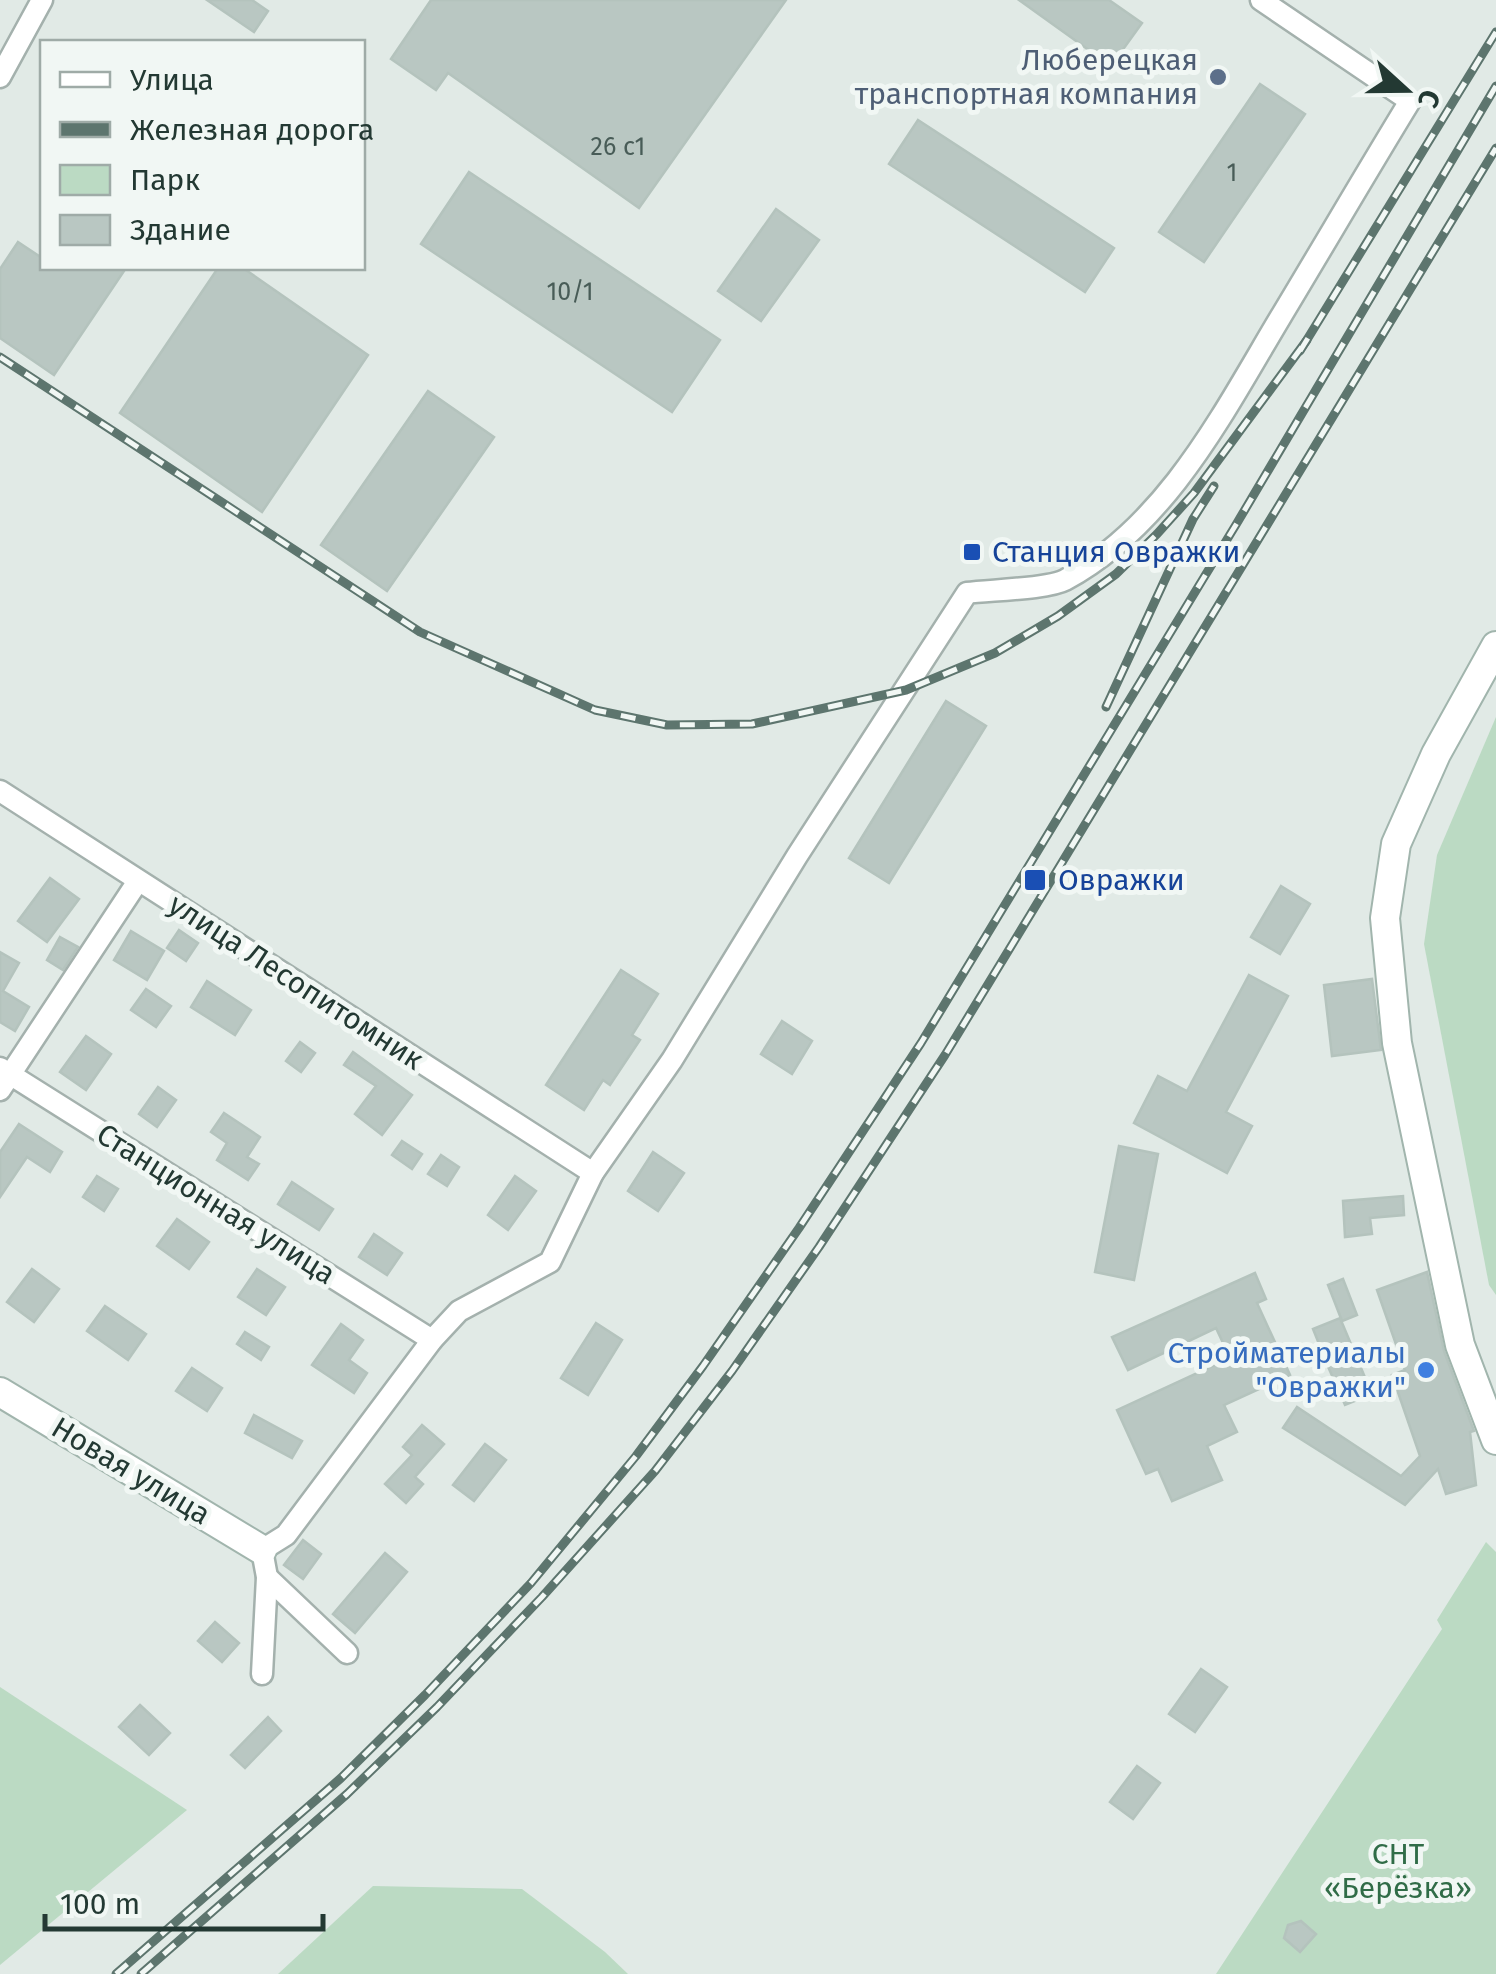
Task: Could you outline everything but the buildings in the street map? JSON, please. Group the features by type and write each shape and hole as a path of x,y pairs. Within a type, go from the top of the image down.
{"main road":[{"path":"1496,646 1436,754 1396,844 1385,918 1397,1043 1460,1346 1496,1440"},
{"name":"Новая улица","path":"0,1392 264,1563"}],"street":[{"path":"0,77 42,0"},
{"path":"262,1674 264,1563 458,1311 550,1262 594,1173 672,1060 797,856 967,593 1061,582 1114,548 1164,495 1208,438 1410,101 1262,0"},
{"name":"улица Лесопитомник","path":"0,791 594,1173"},
{"path":"4,1078 138,881"},
{"name":"Станционная улица","path":"4,1078 432,1340"},
{"path":"264,1563 348,1653"}],"green space":[{"path":"1496,717 1496,1295 1489,1285 1424,944 1437,855"},
{"name":"СНТ «Берёзка»","path":"1486,1542 1496,1552 1496,1974 1216,1974 1442,1629 1437,1620"},
{"path":"0,1687 187,1810 0,1965"},
{"path":"373,1886 522,1889 628,1974 278,1974"}],"railway":[{"path":"1300,351 1496,32"},
{"path":"116,1974 341,1778 425,1695 531,1583 636,1456 703,1366 921,1043 1237,523 1496,86"},
{"path":"141,1974 347,1794 437,1707 655,1471 732,1371 945,1055 1496,148"},
{"path":"0,357 420,632 595,710 667,725 752,724 906,690 995,653 1058,616 1116,574 1194,493 1307,340"},
{"path":"1106,707 1193,519 1214,486"}],"place":[{"name":"Люберецкая транспортная компания","path":"1218,77"},
{"name":"Станция Овражки","path":"972,552"},
{"name":"Овражки","path":"1035,880"},
{"name":"Стройматериалы \"Овражки\"","path":"1426,1370"}]}
